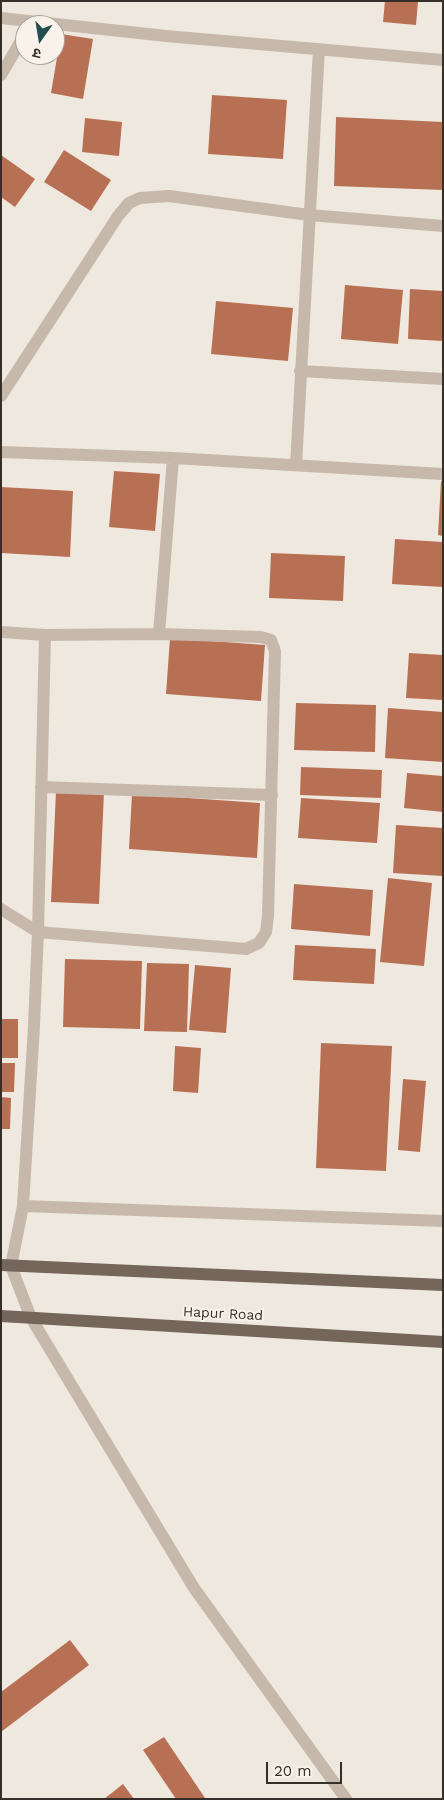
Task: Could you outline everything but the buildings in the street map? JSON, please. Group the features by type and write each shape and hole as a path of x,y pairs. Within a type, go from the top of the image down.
{"main road":[{"path":"6,1265 443,1285"},
{"name":"Hapur Road","path":"1,1316 443,1342"}],"street":[{"path":"1,18 15,20"},
{"path":"65,26 443,60"},
{"path":"296,466 319,49"},
{"path":"1,76 15,52"},
{"path":"1,396 112,224 129,203 140,198 168,196 309,215 443,226"},
{"path":"300,371 443,379"},
{"path":"1,452 173,458 443,474"},
{"path":"159,634 173,458"},
{"path":"1,632 45,635 159,634 261,637 271,640 274,651 268,916 266,932 259,943 246,949 38,932 1,909"},
{"path":"45,635 38,932 23,1206 6,1265 31,1318 194,1588 346,1799"},
{"path":"41,787 272,795"},
{"path":"23,1206 443,1221"}]}
